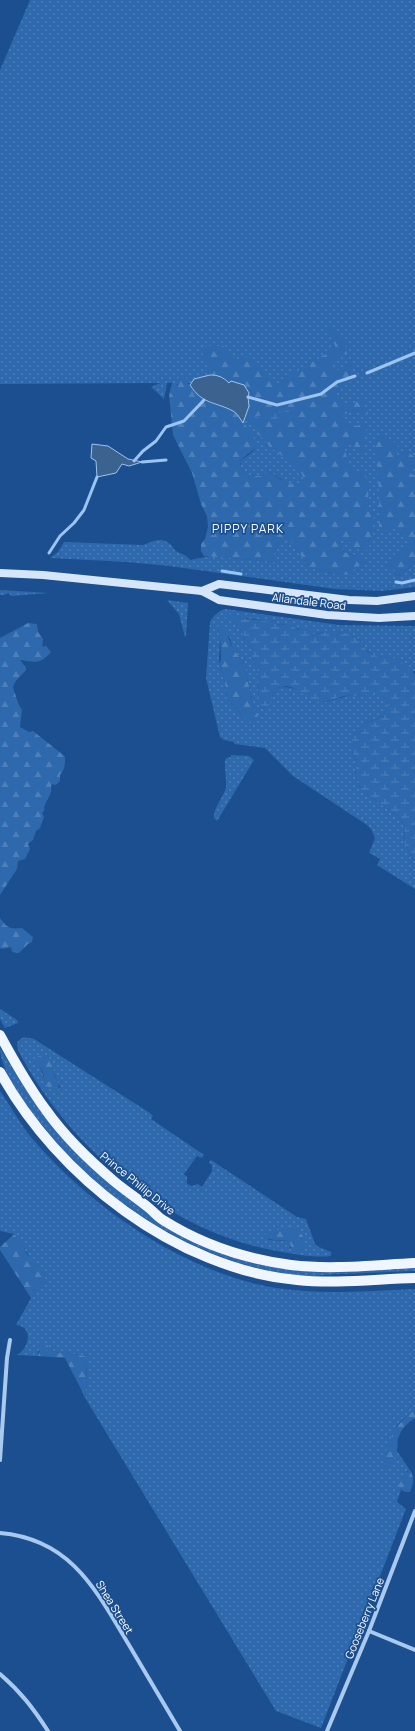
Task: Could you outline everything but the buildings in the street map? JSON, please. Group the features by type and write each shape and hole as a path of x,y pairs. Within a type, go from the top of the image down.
{"main road":[{"name":"Allandale Road","path":"0,573 43,575 202,591 219,600 327,615 379,618 415,616"},
{"name":"Allandale Road","path":"202,591 219,584 349,600 377,601 415,596"},
{"name":"Prince Phillip Drive","path":"0,1035 22,1075 43,1106 76,1146 126,1191 161,1219 177,1228 203,1241 238,1253 292,1265 338,1267 415,1262"},
{"path":"0,1072 30,1119 66,1161 98,1190 127,1212 188,1249 232,1267 267,1276 298,1280 344,1281 415,1278"}],"street":[{"path":"0,1460 7,1358 10,1340"},
{"name":"Gooseberry Lane","path":"327,1731 369,1631 415,1511"},
{"name":"Shea Street","path":"0,1533 12,1534 36,1541 55,1550 71,1562 92,1585 180,1731"},
{"path":"369,1631 415,1650"},
{"path":"0,1674 27,1700 48,1731"}],"green space":[{"path":"30,0 415,0 415,554 395,570 396,576 401,575 415,562 415,587 382,591 335,589 169,566 50,558 58,552 64,542 143,545 153,541 163,540 190,560 211,556 275,562 273,556 284,535 307,563 314,569 348,575 357,566 356,556 343,551 282,480 268,471 265,476 247,475 241,468 240,461 255,448 202,383 178,383 175,390 169,395 172,383 167,383 164,399 151,387 160,383 0,384 0,70"},
{"path":"332,327 340,334 348,352 330,367 332,371 338,370 349,362 352,365 354,379 333,393 335,396 341,396 343,404 346,405 353,404 361,399 364,403 362,407 368,411 368,414 353,412 344,414 342,419 356,426 367,424 364,443 366,449 361,452 349,442 344,445 349,464 355,470 365,474 367,479 369,508 374,518 371,544 367,550 363,551 354,547 344,537 340,538 338,545 343,551 363,559 363,566 357,566 354,570 354,574 348,575 314,569 307,563 292,543 284,536 276,548 273,556 276,562 204,556 201,551 201,544 205,539 208,527 207,516 201,504 192,473 173,435 169,395 178,385 177,379 180,377 186,377 188,384 204,400 235,411 252,434 257,445 240,461 241,468 247,475 264,476 268,471 285,482 300,484 304,482 302,474 296,465 271,448 249,423 247,414 249,406 244,385 231,381 229,383 225,379 216,375 210,375 206,360 201,351 206,346 223,346 236,359 251,357 277,385 287,377 336,348 327,329"},
{"path":"290,409 297,410 271,420 254,417 286,411"},
{"path":"382,436 391,439 399,446 394,456 398,459 406,450 415,458 415,465 409,473 413,475 415,473 415,562 401,575 396,576 395,570 391,570 387,565 395,554 409,544 410,539 398,527 390,528 379,535 379,493 376,446 378,439"},
{"path":"0,590 49,593 11,596 9,593 0,595"},
{"path":"167,600 188,603 185,637 179,614"},
{"path":"226,609 339,625 415,626 415,671 412,672 395,659 370,653 360,640 344,633 323,632 312,635 290,626 276,624 275,622 237,617 230,614 227,618 239,629 244,636 245,643 252,649 252,657 259,676 258,698 268,707 275,689 281,687 294,688 325,702 347,696 357,696 369,692 380,692 388,703 384,715 367,722 352,751 356,761 355,776 362,791 398,816 405,827 404,842 415,861 415,889 377,865 380,859 369,853 375,838 371,829 367,825 293,776 265,748 234,744 234,742 224,740 220,737 206,678 210,622 216,614","holes":["218,626 230,638 232,647 244,664 254,709 243,716 227,699 225,683 219,664 220,638"]},
{"path":"230,614 246,619 291,625 298,630 307,627 311,630 313,635 324,632 350,634 360,640 366,650 370,653 380,657 386,656 394,658 415,674 415,861 404,842 405,827 398,816 362,791 355,776 356,761 352,751 352,740 356,731 367,722 384,715 388,703 379,692 356,696 345,696 319,702 309,698 292,687 287,686 275,689 268,708 261,705 258,698 259,676 252,657 252,649 245,643 245,639 238,627 223,617"},
{"path":"28,623 37,624 38,632 43,639 42,647 46,646 51,652 44,659 37,662 20,660 26,670 15,682 13,687 22,710 20,727 29,732 33,731 62,754 65,757 65,764 60,775 60,781 56,785 52,784 51,786 51,793 42,813 44,817 40,828 36,831 33,840 28,844 30,849 25,859 18,861 17,869 0,895 0,638"},
{"path":"218,626 226,631 232,647 244,664 254,709 258,715 255,722 249,722 227,699 225,683 219,664 221,659"},
{"path":"231,755 249,756 254,760 217,821 214,818 214,814 226,787 225,761 226,758 231,757"},
{"path":"0,918 10,928 22,928 33,937 32,942 19,953 12,952 11,947 0,948"},
{"path":"0,1009 17,1020 18,1023 5,1028 0,1019"},
{"path":"24,1037 34,1039 150,1113 153,1116 151,1119 204,1155 202,1158 197,1156 184,1174 187,1177 187,1184 192,1186 198,1184 202,1187 212,1171 212,1165 209,1163 211,1160 297,1217 306,1219 315,1244 331,1252 331,1256 311,1256 277,1251 237,1241 198,1225 161,1205 126,1180 94,1152 65,1120 40,1087 19,1052 17,1043","holes":["39,1064 53,1069 60,1088 47,1086","295,1228 303,1242 301,1252 290,1248 290,1242 288,1241 268,1240 270,1233"]},
{"path":"0,1048 25,1089 60,1136 96,1172 138,1205 252,1260 415,1267 415,1271 304,1276 267,1270 230,1260 194,1245 159,1227 126,1205 96,1181 68,1154 37,1119 23,1100 5,1068 1,1057"},
{"path":"45,1054 53,1061 54,1075 59,1083 58,1092 54,1092 45,1084 43,1072 37,1062 37,1057"},
{"path":"0,1091 30,1136 80,1187 141,1233 173,1252 207,1268 241,1280 276,1288 328,1292 415,1289 415,1410 402,1420 396,1427 395,1432 395,1447 398,1440 397,1451 410,1470 407,1471 400,1483 397,1483 401,1490 397,1502 406,1509 321,1728 276,1711 85,1397 87,1382 86,1356 55,1352 47,1345 38,1351 38,1356 17,1355 24,1348 28,1338 25,1330 16,1325 31,1298 39,1291 31,1259 14,1234 0,1231"},
{"path":"287,1226 295,1228 303,1236 303,1248 301,1252 291,1250 290,1242 288,1241 265,1239 266,1233 274,1233"},
{"path":"14,1234 24,1247 26,1253 40,1267 44,1276 43,1283 39,1291 31,1298 0,1250 0,1247"},
{"path":"41,1344 47,1345 55,1352 86,1356 87,1382 85,1397 65,1358 38,1356"},
{"path":"415,1410 415,1418 408,1423 400,1434 392,1467 388,1469 383,1465 387,1448 393,1433 402,1421"},
{"path":"410,1470 413,1476 413,1484 410,1492 405,1492 400,1489 396,1483 400,1483 402,1475"}],"shaded area":[{"path":"216,375 225,379 229,383 231,381 244,385 249,393 249,406 243,423 234,412 204,399 190,385 194,379"},
{"path":"92,444 108,446 128,459 142,462 129,466 122,464 116,473 97,477 96,461 91,458"}],"waterway":[{"path":"367,373 415,353"},
{"path":"248,397 277,405 321,394 337,382 355,376"},
{"path":"134,461 143,451 156,441 166,427 184,421 204,400"},
{"path":"142,462 166,460"},
{"path":"49,553 60,536 74,523 84,510 97,477"},
{"path":"222,571 241,574"},
{"path":"396,582 402,583 415,580"}],"district":[{"name":"PIPPY PARK","path":"248,528"}]}
